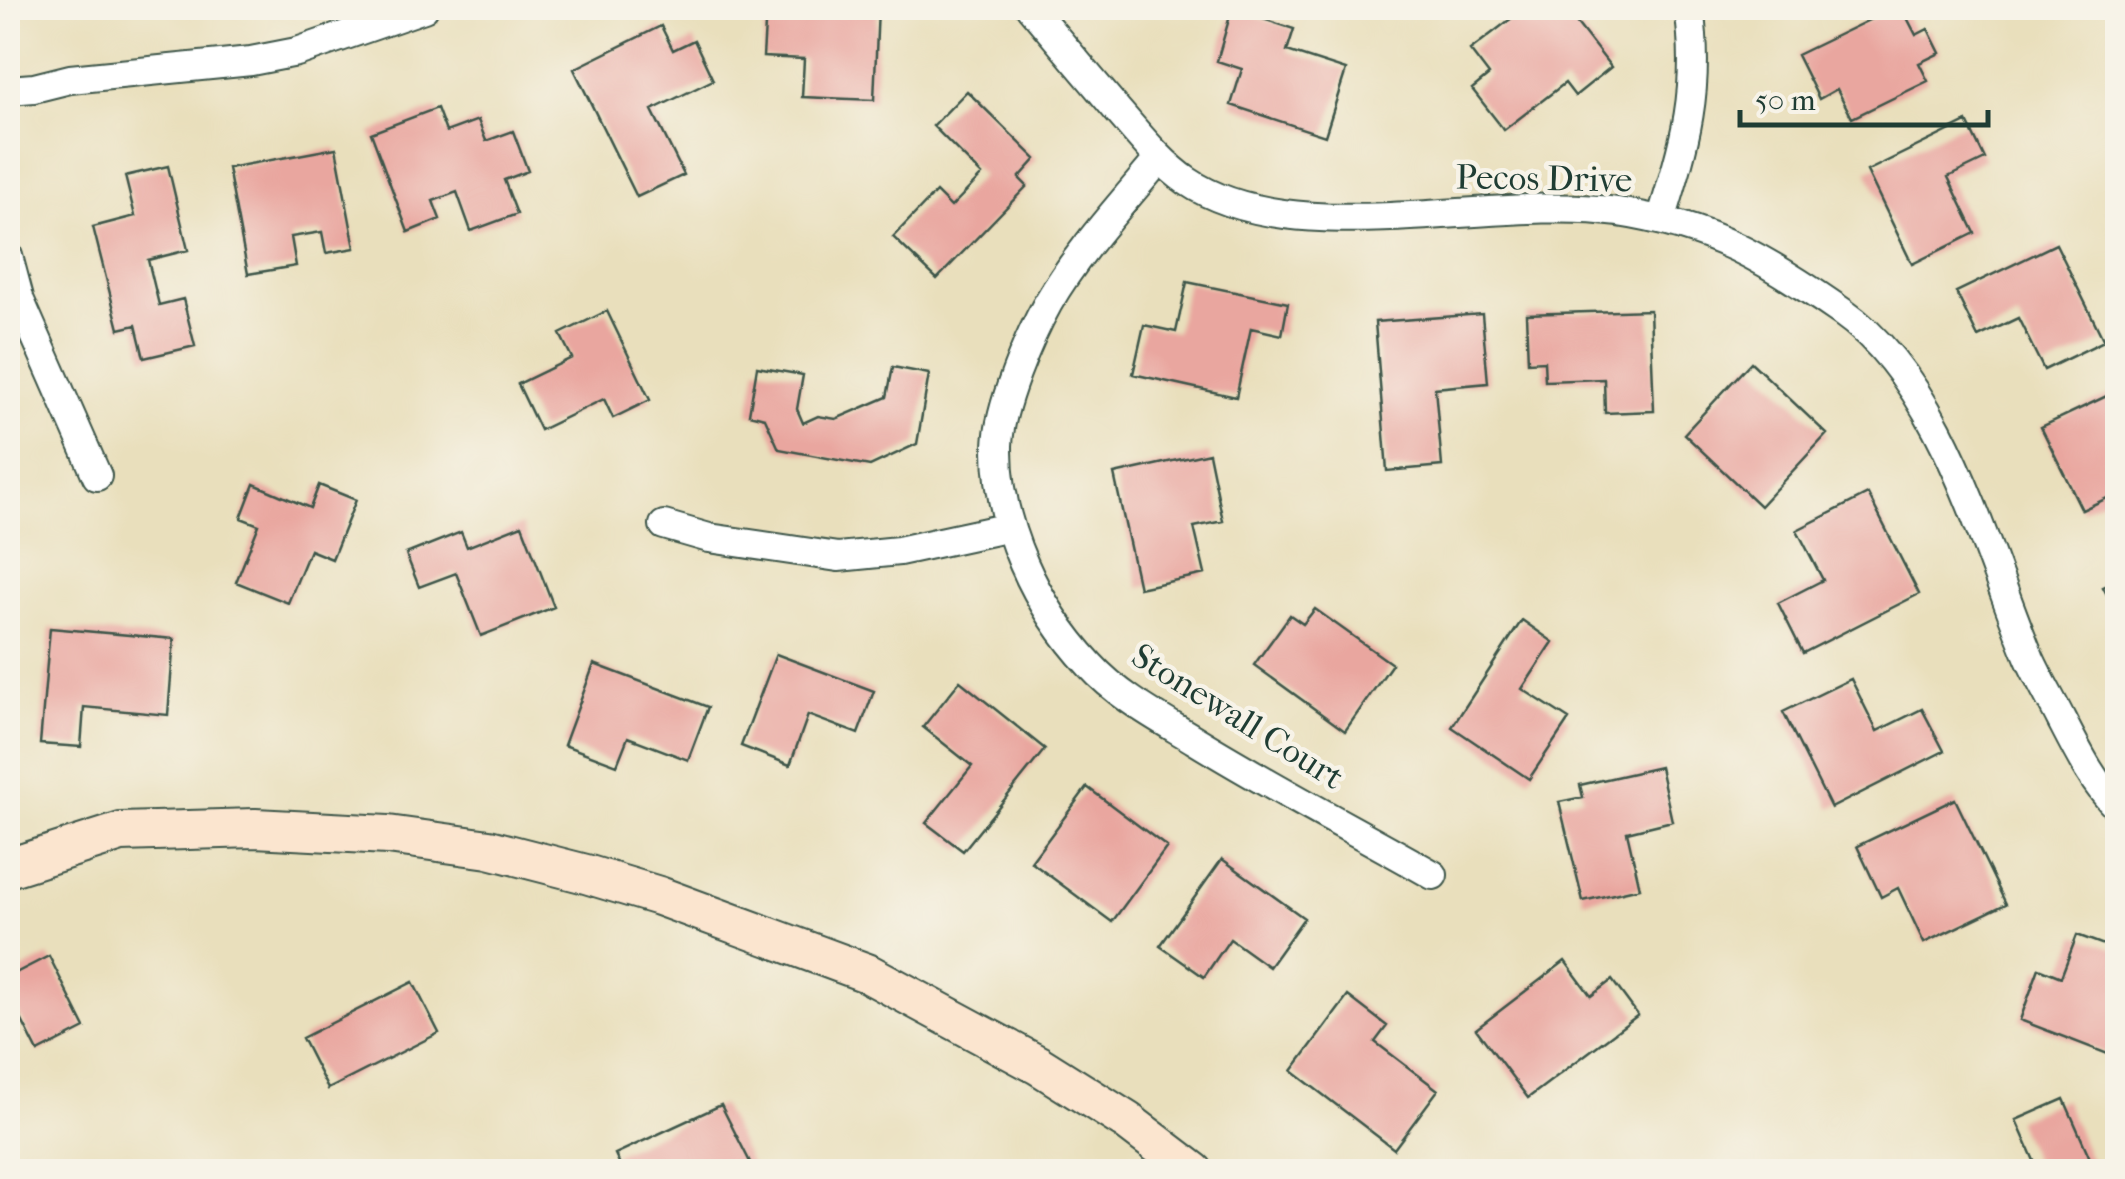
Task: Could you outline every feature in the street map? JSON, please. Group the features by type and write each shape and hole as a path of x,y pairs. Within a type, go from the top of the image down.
{"street":[{"path":"8,90 297,52 424,8"},
{"name":"Pecos Drive","path":"1031,8 1159,158 1188,182 1224,200 1268,212 1357,217 1548,208 1662,220 1706,232 1757,256 1847,315 1889,356 1956,466 2031,662 2082,761 2118,808"},
{"path":"1662,220 1687,134 1695,86 1689,8"},
{"name":"Stonewall Court","path":"1159,158 1083,252 1047,304 1009,392 998,442 1010,527 1029,575 1060,626 1091,666 1132,701 1232,762 1433,874"},
{"path":"8,256 20,300 97,476"},
{"path":"664,525 709,538 838,557 899,551 1010,527"},
{"path":"8,868 121,832 254,828 388,836 488,849 586,874 658,896 867,973 1038,1064 1126,1121 1194,1172"}],"building":[{"path":"766,8 878,8 874,100 802,97 804,59 763,57"},
{"path":"1525,8 1565,8 1611,67 1575,96 1565,83 1504,130 1472,89 1489,75 1470,50"},
{"path":"1894,8 1902,8 1916,35 1928,29 1940,53 1919,63 1928,81 1852,118 1837,89 1819,99 1797,55"},
{"path":"1232,9 1294,29 1287,51 1346,70 1325,136 1231,105 1242,69 1217,61"},
{"path":"661,26 673,50 694,40 713,80 652,110 684,175 637,197 574,69"},
{"path":"967,91 1036,159 1019,178 1027,186 937,279 893,237 936,192 951,207 982,175 933,126"},
{"path":"437,108 446,132 478,120 486,141 513,131 528,171 504,180 517,214 471,231 457,192 433,201 440,219 408,232 371,133"},
{"path":"1967,122 1985,159 1948,177 1975,233 1912,264 1867,171"},
{"path":"336,148 355,248 326,253 322,232 291,237 296,266 248,274 228,168"},
{"path":"168,166 188,250 148,260 159,305 183,299 195,346 144,358 136,325 119,329 93,227 135,216 125,176"},
{"path":"2056,244 2104,341 2044,370 2018,318 1978,337 1956,292"},
{"path":"1187,282 1288,303 1282,335 1251,328 1236,397 1133,374 1144,325 1176,332"},
{"path":"1650,310 1654,411 1605,413 1604,379 1545,381 1544,361 1528,362 1526,314"},
{"path":"607,311 650,400 613,418 604,399 540,430 518,384 572,358 560,334"},
{"path":"1482,314 1488,383 1435,388 1442,466 1387,471 1375,322"},
{"path":"1751,362 1827,434 1760,506 1684,434"},
{"path":"757,367 803,375 797,409 803,423 818,416 836,419 887,397 893,367 929,374 917,444 870,466 779,449 765,418 749,414"},
{"path":"2113,393 2118,402 2118,493 2082,510 2041,427"},
{"path":"1209,453 1223,521 1194,527 1205,574 1139,588 1114,474"},
{"path":"254,484 310,508 319,485 356,500 332,559 310,550 288,603 236,582 259,525 241,518"},
{"path":"1868,494 1919,594 1803,653 1778,603 1823,580 1797,530"},
{"path":"522,525 554,607 481,636 456,573 419,587 406,554 461,532 467,547"},
{"path":"2118,580 2118,616 2103,587"},
{"path":"1315,609 1392,664 1345,731 1254,665 1290,615 1303,624"},
{"path":"1522,620 1553,642 1522,689 1569,719 1529,779 1452,727"},
{"path":"50,628 174,639 168,715 84,707 81,747 40,744"},
{"path":"776,654 874,691 858,734 808,715 790,765 741,746"},
{"path":"594,664 708,707 688,760 628,737 617,765 564,745"},
{"path":"1851,679 1877,731 1922,709 1944,751 1831,808 1783,712"},
{"path":"960,681 1045,749 963,851 926,823 972,766 923,727"},
{"path":"1660,767 1672,821 1627,832 1640,888 1583,901 1559,802 1583,797 1580,785"},
{"path":"1087,787 1167,847 1112,922 1031,862"},
{"path":"1955,799 2006,904 1924,943 1898,888 1881,897 1857,846"},
{"path":"1222,859 1304,918 1269,967 1230,939 1204,977 1160,946"},
{"path":"2077,935 2118,950 2118,1058 2020,1020 2039,968 2061,977"},
{"path":"49,956 85,1028 38,1052 8,993 8,977"},
{"path":"1565,961 1591,996 1612,980 1638,1015 1528,1098 1476,1029"},
{"path":"413,982 439,1033 328,1089 302,1038"},
{"path":"1348,996 1387,1026 1375,1042 1438,1090 1394,1149 1292,1071"},
{"path":"2064,1099 2096,1172 2039,1172 2016,1120"},
{"path":"721,1105 755,1172 616,1172 622,1169 615,1154"}]}
